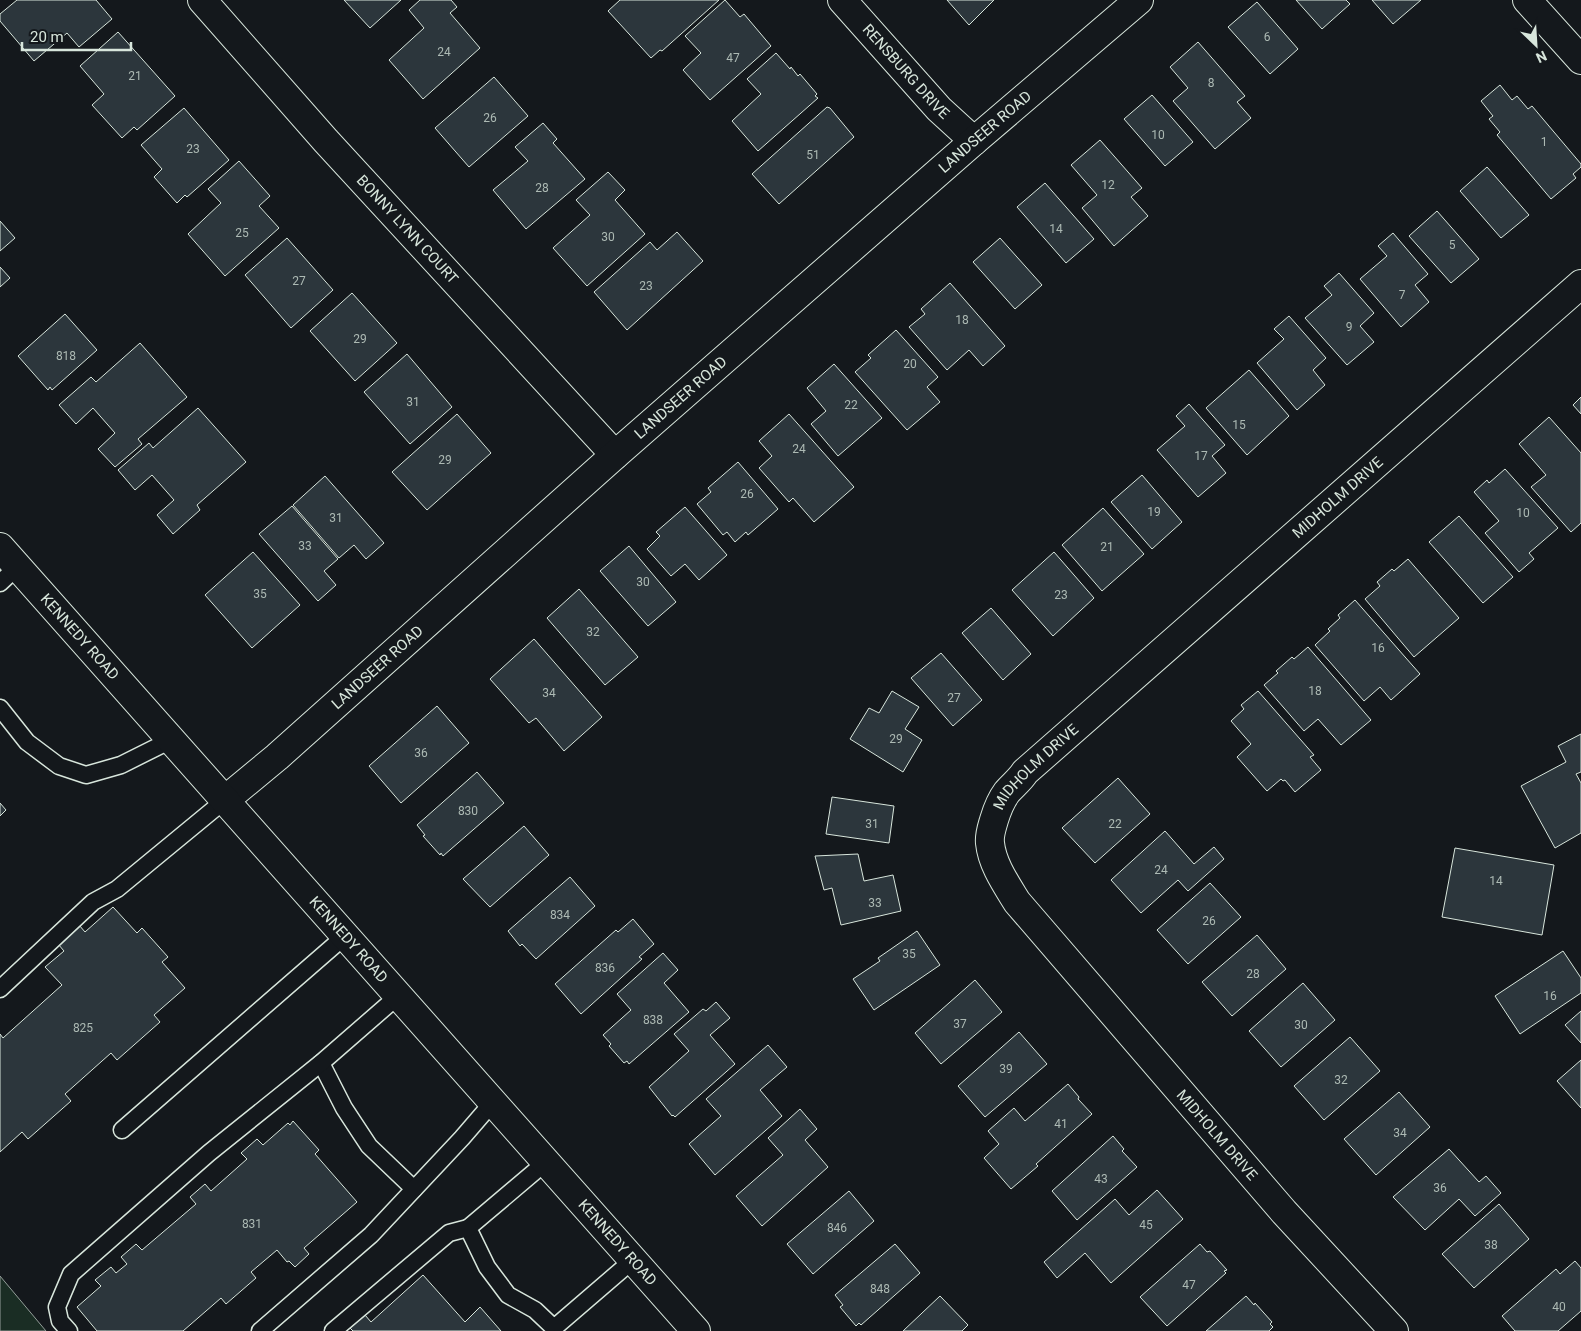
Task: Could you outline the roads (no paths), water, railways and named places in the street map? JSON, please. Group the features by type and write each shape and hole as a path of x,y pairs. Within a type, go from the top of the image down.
{"street":[{"name":"BONNY LYNN COURT","path":"202,0 326,141 615,456"},
{"name":"RENSBURG DRIVE","path":"842,0 939,109 974,141"},
{"name":"LANDSEER ROAD","path":"225,800 277,757 615,456 974,141 1139,0"},
{"path":"1527,0 1581,60"},
{"name":"MIDHOLM DRIVE","path":"1394,1331 1284,1212 1017,902 1002,879 994,859 990,842 991,830 997,809 1007,792 1020,780 1025,772 1581,284"},
{"name":"KENNEDY ROAD","path":"6,566 171,740 696,1331"}],"lane":[{"path":"0,708 27,742 59,766 86,775 121,766 171,740"},
{"path":"0,989 93,902 117,889 225,800"},
{"path":"122,1130 345,936"},
{"path":"69,1331 60,1321 57,1307 70,1274 209,1153 321,1063 398,996"},
{"path":"321,1063 344,1108 368,1146 414,1189"},
{"path":"260,1331 371,1235 493,1102"},
{"path":"333,1331 449,1233 468,1228 546,1162"},
{"path":"468,1228 487,1267 508,1295 535,1310 552,1329 633,1260"}]}
